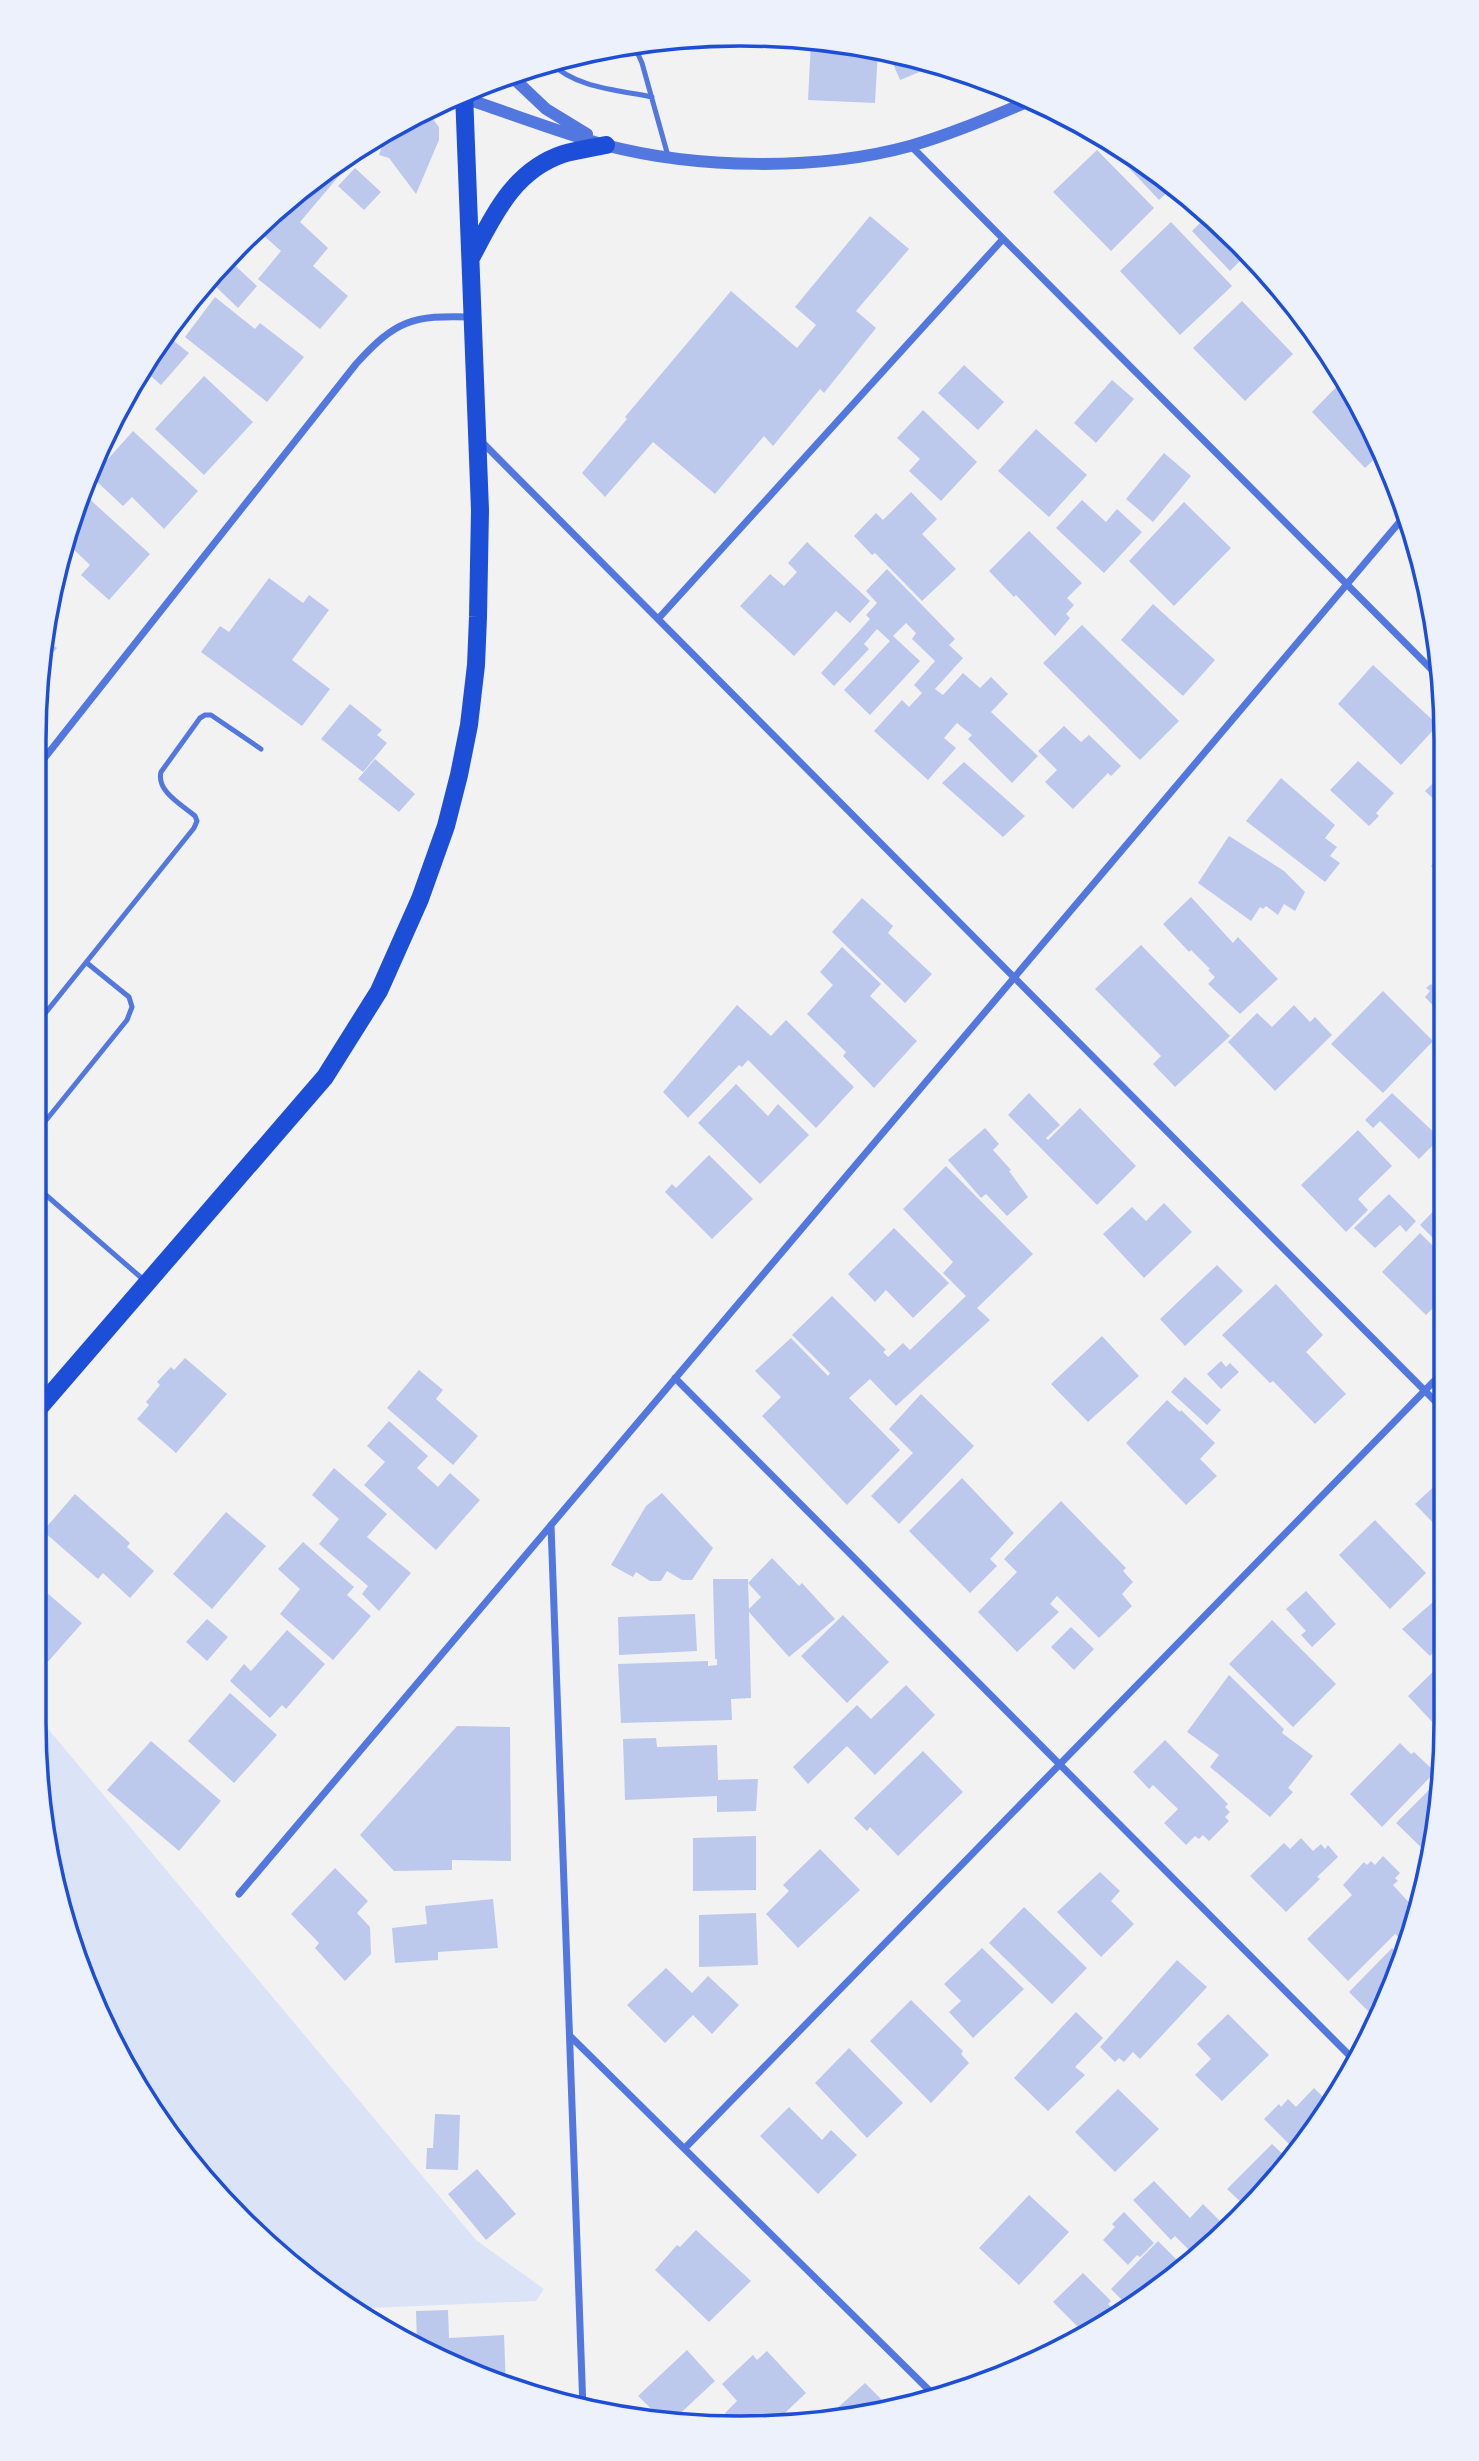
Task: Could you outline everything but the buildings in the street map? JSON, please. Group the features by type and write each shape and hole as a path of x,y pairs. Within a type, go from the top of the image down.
{"main road":[{"path":"46,1400 325,1077 379,992 421,899 446,826 469,724 478,618 478,438 462,103"},
{"path":"471,258 499,204 527,173 562,155 606,145"}],"street":[{"path":"517,82 546,109 606,145"},
{"path":"471,99 606,145 717,162 818,162 866,156 910,146 973,125 1020,105"},
{"path":"910,146 1430,668"},
{"path":"658,619 1003,239"},
{"path":"46,756 380,337 406,322 438,316 473,317"},
{"path":"478,438 1434,1400"},
{"path":"239,1894 1399,523"},
{"path":"675,1378 1348,2054"},
{"path":"685,2148 1434,1381"},
{"path":"551,1525 583,2397"},
{"path":"569,2036 927,2389"}],"lane":[{"path":"637,53 668,156"},
{"path":"558,70 565,76 599,86 652,97"},
{"path":"46,1013 194,828 197,821 195,816 162,788 159,780 161,772 200,718 211,715 261,749"},
{"path":"46,1120 127,1020 132,1007 129,997 87,963"},
{"path":"46,1195 148,1284"}],"shaded area":[{"path":"46,1726 476,2240 544,2289 536,2301 368,2308 317,2272 282,2243 218,2179 162,2107 138,2068 98,1987 82,1945 69,1901 51,1812"}]}
